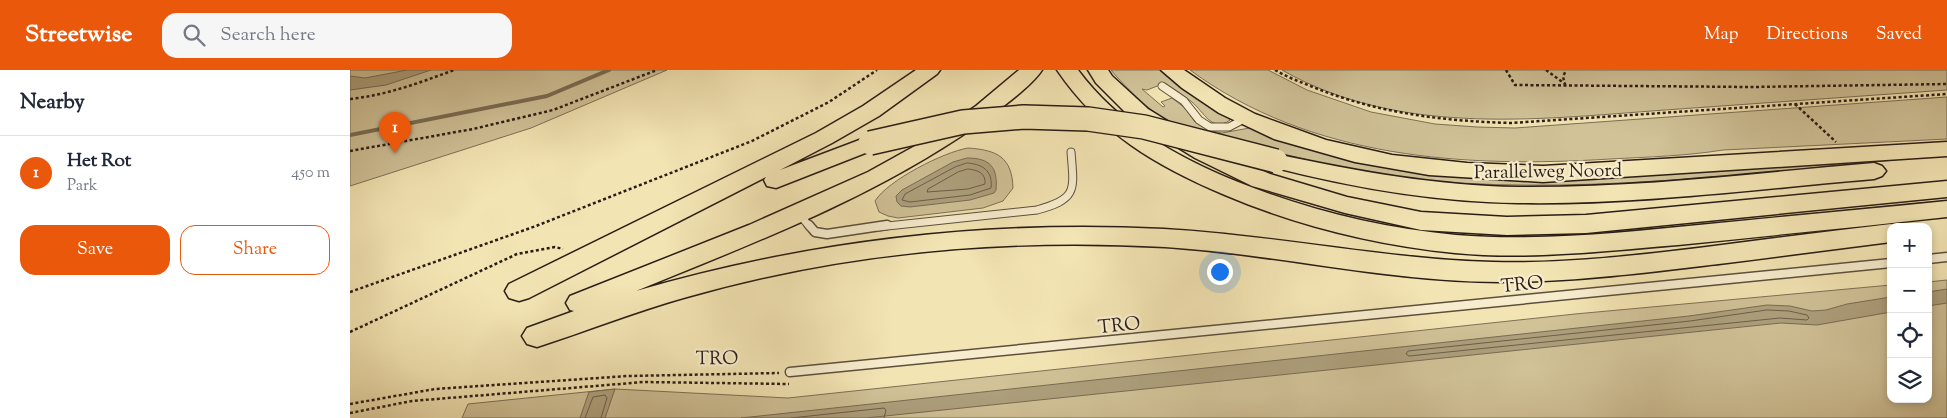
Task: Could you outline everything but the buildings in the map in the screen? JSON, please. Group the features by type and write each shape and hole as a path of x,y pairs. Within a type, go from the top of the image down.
{"highway":[{"path":"930,70 871,111 824,138 518,291 766,184 870,143 964,122 1024,117 1088,119 1144,127 1276,161 1350,177 1434,190 1518,196 1614,193 1947,164"},
{"path":"1032,70 982,113 948,137 863,185 534,330 676,290 769,268 883,247 1013,235 1104,235 1167,238 1240,245 1406,266 1494,272 1606,268 1887,233"},
{"path":"1066,70 1076,84 1102,112 1150,148 1194,172 1254,198 1317,219 1385,234 1456,244 1524,247 1587,245 1947,209"},
{"path":"1098,70 1103,79 1140,114 1202,153 1261,180 1345,205 1421,221 1507,226 1586,224 1947,189"},
{"name":"Parallelweg Noord","path":"1184,70 1214,92 1241,107 1295,131 1368,151 1437,163 1487,167 1535,167 1947,142"},
{"name":"Parallelweg Noord","path":"1166,78 1201,93 1246,118 1316,145 1400,164 1486,174 1543,174 1947,149"},
{"path":"1932,228 1947,226"}],"lane":[{"path":"798,213 815,232 827,234 912,222 1037,210 1057,205 1070,197 1073,188 1071,152"},
{"path":"1932,259 1947,257"},
{"name":"TRO","path":"790,372 1887,263"}],"path":[{"path":"350,99 377,96 401,90 454,70"},
{"path":"350,151 473,130 553,110 657,70"},
{"path":"350,292 526,230 752,141 829,102 877,70"},
{"path":"1275,70 1326,94 1374,109 1415,118 1459,123 1511,123 1947,94"},
{"path":"1506,70 1515,85 1751,87 1947,84"},
{"path":"1546,70 1565,84 1563,77 1566,70"},
{"path":"1795,104 1837,143"},
{"path":"350,332 517,254 555,247 564,250"},
{"name":"TRO","path":"350,404 435,389 628,376 790,372"},
{"path":"350,413 412,401 644,382 792,384"}],"shaded area":[{"path":"350,70 667,70 531,128 350,186"},
{"path":"1111,70 1165,70 1230,116 1230,120 1224,123 1213,123 1192,102 1165,83 1147,90 1142,89 1163,107 1165,106 1161,102 1172,98 1185,108 1195,122 1208,130 1222,133 1255,127 1425,172 1947,155 1754,174 1624,183 1495,185 1431,181 1388,176 1324,164 1187,130 1169,122 1151,109 1132,93"},
{"path":"1190,70 1268,70 1307,90 1371,112 1435,124 1477,127 1515,128 1947,97 1947,139 1723,150 1667,156 1555,161 1445,158 1391,151 1338,140 1286,123 1237,100"},
{"path":"1282,70 1947,70 1947,90 1578,116 1476,119 1426,115 1377,106 1328,92"},
{"path":"968,148 995,153 1006,162 1010,169 1013,188 1003,201 983,208 898,218 879,212 875,201 892,184 931,161"},
{"path":"1947,280 1947,418 462,418 468,404 615,389 788,398 1575,314 1887,285 1887,403 1932,403 1932,282"}],"water":[{"path":"407,70 431,70 386,85 350,90 350,76 365,78"},
{"path":"967,158 982,160 991,165 996,175 996,190 994,193 970,200 910,207 901,206 897,202 896,196 902,190 953,162"},
{"path":"1947,289 1947,303 1932,305 1932,291"},
{"path":"1887,298 1887,313 1817,325 1781,323 866,418 741,418 1689,316 1767,305 1790,306 1812,311 1826,310 1847,304"},
{"path":"615,389 605,418 580,418 589,392"}],"waterway":[{"path":"350,135 547,96 609,70"}],"place":[{"name":"Het Rot","path":"395,153"}]}
